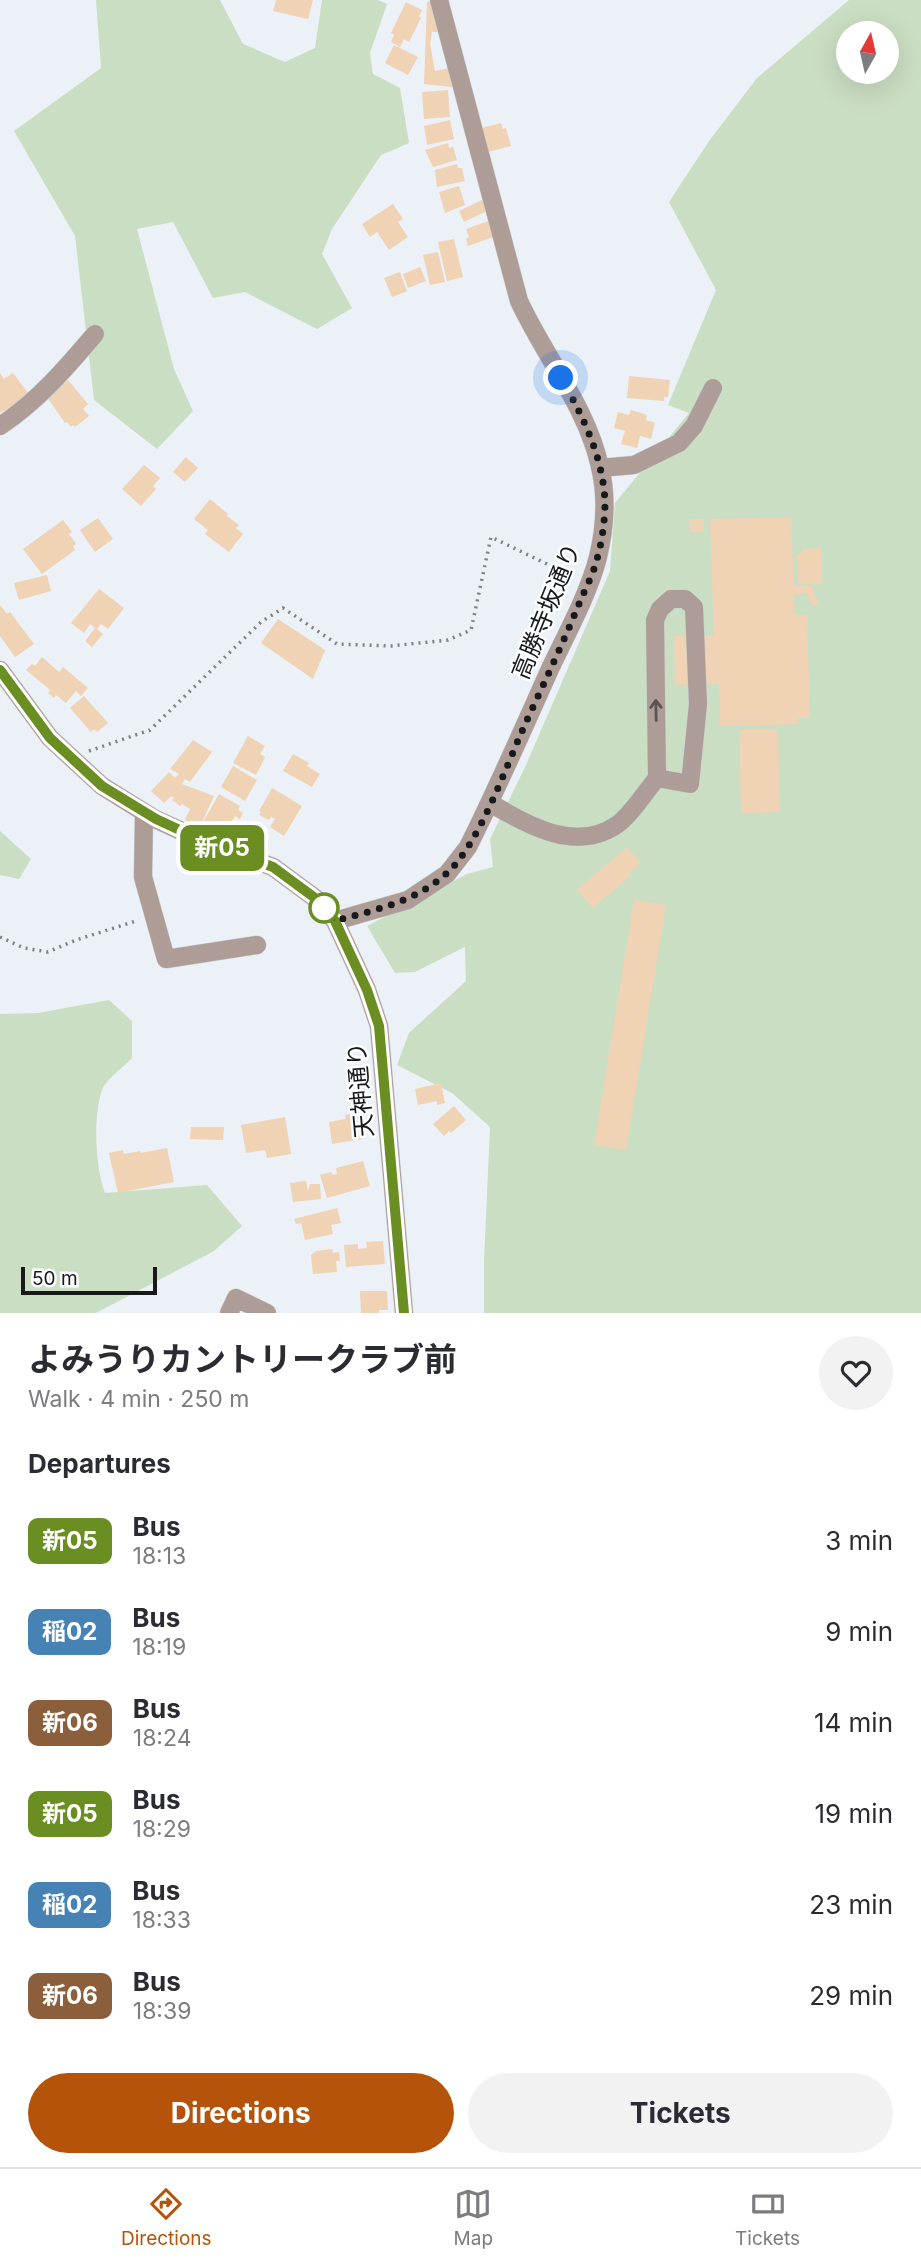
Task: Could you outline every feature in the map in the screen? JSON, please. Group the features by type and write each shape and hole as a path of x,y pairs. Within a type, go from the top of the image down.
{"street":[{"name":"高勝寺坂通り","path":"335,921 408,900 447,874 468,848 588,583 602,538 605,502 600,468 582,415 533,332 519,301 439,0"},
{"path":"0,426 22,412 54,382 95,334"},
{"path":"600,468 634,465 679,443 694,426 713,388"},
{"path":"490,803 517,819 562,837 593,835 618,824 657,778 654,620 660,609 671,599 685,599 694,607 698,704 690,784 657,778"},
{"name":"天神通り","path":"0,670 50,738 102,786 144,813 212,845 273,867 315,898 335,921 367,990 379,1026 404,1313"},
{"path":"144,813 143,877 166,959 257,945"},
{"path":"229,1313 236,1298 267,1313"}],"path":[{"path":"71,757 150,730 261,622 283,608 337,644 391,646 448,640 471,630 491,537 588,583"},
{"path":"0,937 24,948 48,952 153,915"}],"green space":[{"path":"96,0 220,0 243,44 285,62 315,48 322,0 378,0 387,4 370,53 373,74 400,88 409,143 381,155 332,229 322,254 352,308 317,329 245,292 213,298 173,222 137,229 174,369 193,411 157,449 94,400 75,236 14,131 101,68"},
{"path":"849,0 921,0 921,1313 484,1313 490,1127 452,1093 397,1065 409,1033 466,981 465,947 415,972 395,973 367,926 467,874 493,867 490,839 526,765 610,571 615,503 689,413 668,405 716,290 669,202 709,141 757,78"},
{"path":"0,831 31,859 19,879 0,875"},
{"path":"109,1000 132,1021 132,1058 107,1082 99,1101 97,1156 105,1193 207,1185 242,1226 214,1251 96,1313 0,1313 0,1014 38,1013"}],"building":[{"path":"276,0 313,0 308,19 273,11"},
{"path":"432,1 441,32 432,32 430,44 435,71 449,68 452,87 424,84 427,2"},
{"path":"406,2 422,10 419,17 421,18 409,42 404,39 400,47 391,42 394,35 391,33"},
{"path":"394,45 418,57 408,75 385,63"},
{"path":"448,90 450,117 424,119 422,92"},
{"path":"450,120 454,139 427,145 424,126"},
{"path":"501,123 503,129 506,128 511,146 488,152 482,128"},
{"path":"448,143 449,148 453,147 457,160 433,167 425,150"},
{"path":"457,164 458,168 462,168 465,181 437,187 435,170"},
{"path":"459,186 465,205 445,213 439,192"},
{"path":"484,199 489,210 464,222 459,211"},
{"path":"393,204 403,219 398,222 408,237 389,250 377,232 370,237 362,224"},
{"path":"491,220 496,236 468,246 466,229"},
{"path":"454,239 463,277 447,281 438,242"},
{"path":"438,252 445,282 430,285 423,255"},
{"path":"420,267 426,281 408,288 403,274"},
{"path":"400,272 407,291 392,297 384,278"},
{"path":"0,373 4,379 13,373 31,397 7,412 5,410 0,413"},
{"path":"629,376 670,380 668,397 664,397 664,401 627,398"},
{"path":"68,380 88,404 83,409 89,416 75,427 65,423 47,397"},
{"path":"631,410 647,415 646,420 655,423 651,439 640,436 637,448 621,444 625,431 614,428 618,412 629,415"},
{"path":"186,457 198,468 185,482 173,472"},
{"path":"144,465 160,478 153,486 156,489 141,506 122,489"},
{"path":"210,499 239,525 236,528 243,534 229,552 205,534 208,530 194,519"},
{"path":"791,517 794,586 812,586 819,604 812,607 807,593 794,594 795,615 807,615 810,718 798,718 799,724 720,726 719,684 675,685 674,636 714,635 710,519"},
{"path":"98,518 113,539 95,552 80,530"},
{"path":"690,519 704,519 704,532 690,532"},
{"path":"63,520 72,532 69,534 76,544 73,546 75,550 42,574 23,549"},
{"path":"821,548 822,584 798,584 798,554 802,554 802,549"},
{"path":"47,575 51,591 19,600 14,583"},
{"path":"99,589 124,608 108,629 101,624 97,629 103,634 92,647 85,641 95,628 90,624 84,633 71,623"},
{"path":"0,605 7,614 10,612 34,644 15,657 0,636"},
{"path":"278,619 325,650 313,679 261,643"},
{"path":"42,657 59,672 63,667 88,688 81,696 76,691 66,703 56,695 54,698 48,693 50,690 26,670 32,664 35,666"},
{"path":"84,696 108,723 97,732 94,729 91,732 70,708"},
{"path":"778,729 780,812 741,813 739,730"},
{"path":"248,736 265,746 260,754 265,757 256,775 233,763"},
{"path":"193,740 212,752 190,782 185,779 182,784 214,796 200,827 185,820 190,809 182,804 180,806 171,796 164,803 151,791 169,772 175,778 179,774 170,769"},
{"path":"293,754 309,763 307,766 320,774 312,787 283,771"},
{"path":"233,766 257,780 245,801 221,787"},
{"path":"272,788 302,806 284,836 270,827 275,819 271,817 269,820 259,815"},
{"path":"219,794 240,806 238,810 243,813 240,819 235,816 226,831 214,825 211,831 201,826"},
{"path":"627,847 641,863 593,908 577,890"},
{"path":"634,900 666,905 626,1150 594,1145"},
{"path":"441,1083 445,1103 437,1105 437,1101 418,1105 415,1089"},
{"path":"454,1106 466,1120 444,1136 433,1124"},
{"path":"358,1113 362,1139 332,1144 329,1122 346,1119 345,1115"},
{"path":"285,1117 291,1154 267,1158 265,1150 246,1153 241,1125"},
{"path":"191,1127 224,1127 223,1140 190,1139"},
{"path":"167,1148 174,1182 118,1193 109,1153 123,1150 124,1154 141,1153"},
{"path":"363,1161 370,1186 327,1198 320,1175 331,1172 333,1175 337,1174 336,1168"},
{"path":"306,1181 308,1191 310,1184 320,1184 321,1199 293,1202 290,1183"},
{"path":"337,1208 341,1223 331,1225 333,1234 305,1240 301,1223 296,1224 294,1219"},
{"path":"383,1241 385,1264 346,1267 344,1245 358,1244 358,1249 367,1248 366,1242"},
{"path":"332,1249 333,1253 339,1252 337,1272 313,1274 311,1255 316,1251"},
{"path":"360,1291 387,1291 388,1310 361,1313"}],"bus line":[{"name":"新05","path":"0,670 50,738 102,786 156,819 212,845 273,867 315,898 335,921 367,990 379,1026 404,1313"}],"route":[{"path":"324,908 335,921 408,900 447,874 468,848 572,621 597,560 605,502 600,468 592,442 582,415 561,378"}]}
